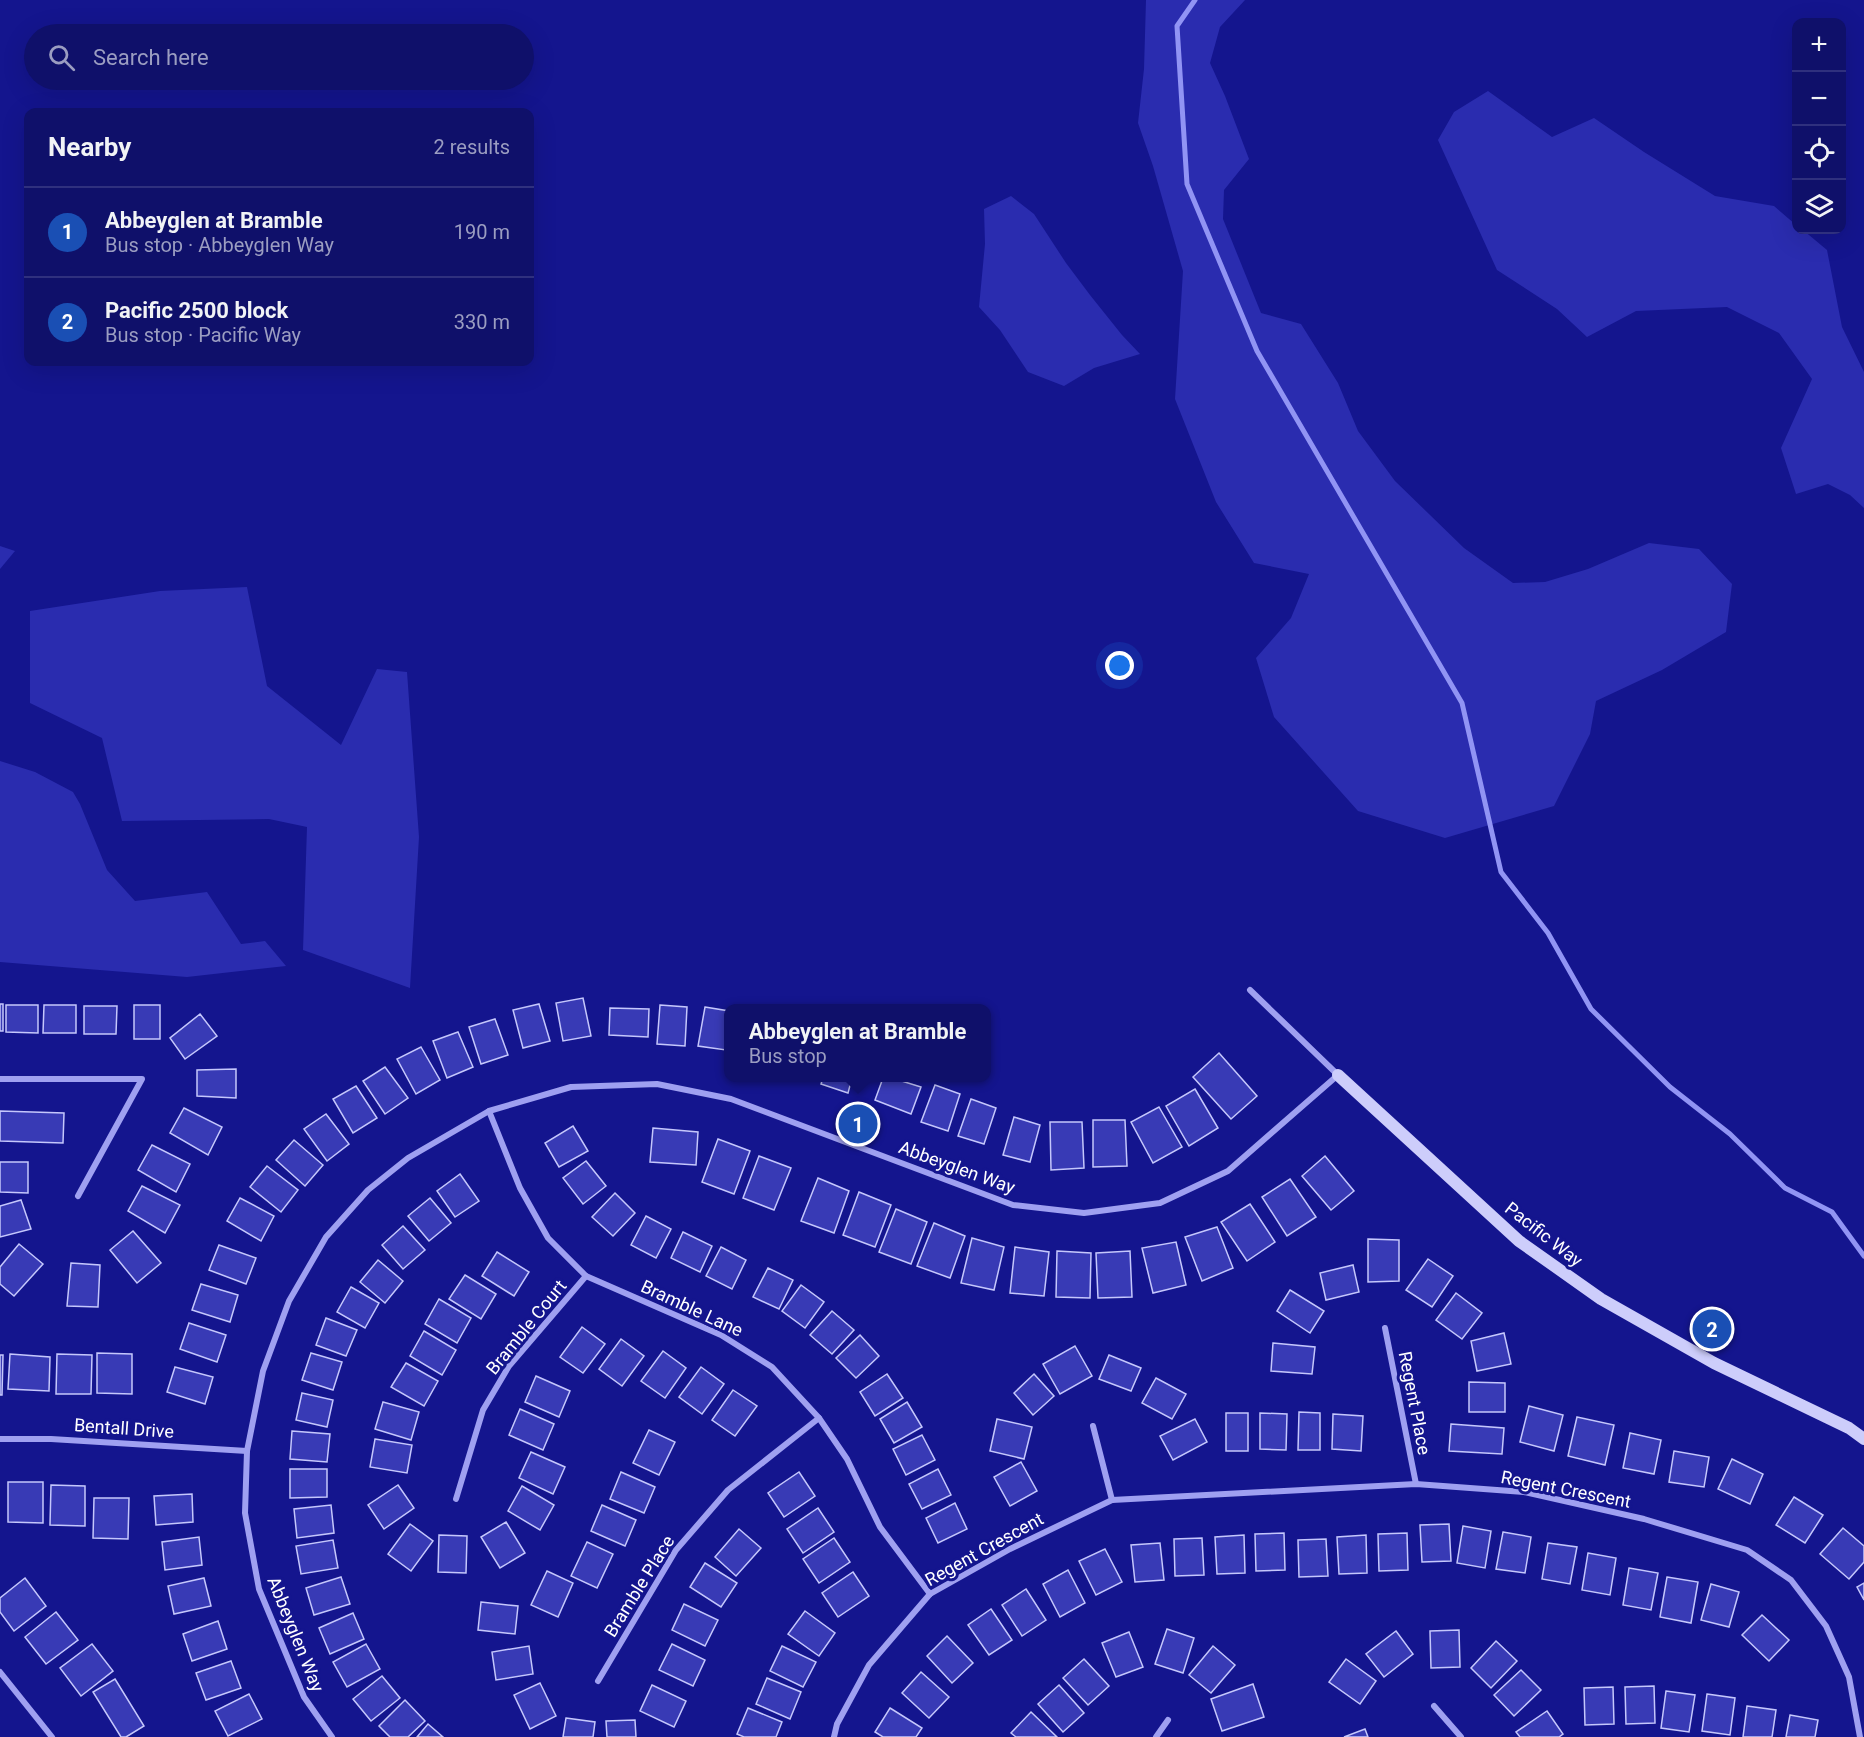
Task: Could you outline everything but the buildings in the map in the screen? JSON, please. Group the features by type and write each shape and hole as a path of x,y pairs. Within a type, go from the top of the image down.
{"street":[{"name":"Pacific Way","path":"1250,990 1338,1075 1519,1241 1601,1299 1714,1363 1850,1428 1864,1439"},
{"name":"Abbeyglen Way","path":"332,1737 304,1697 259,1589 245,1513 246,1451 263,1371 289,1301 326,1237 368,1190 408,1158 489,1111 571,1087 657,1084 731,1100 1013,1205 1084,1213 1160,1203 1228,1171 1338,1075"},
{"path":"0,1079 142,1079 78,1196"},
{"name":"Bramble Lane","path":"489,1111 519,1188 548,1238 586,1276 728,1340 772,1367 819,1418 847,1459 880,1527 930,1594"},
{"name":"Bramble Court","path":"456,1499 483,1410 488,1401 509,1366 586,1276"},
{"name":"Regent Place","path":"1385,1328 1416,1484"},
{"name":"Bramble Place","path":"598,1681 676,1550 728,1490 819,1418"},
{"path":"1093,1426 1112,1500"},
{"name":"Bentall Drive","path":"0,1439 51,1439 246,1451"},
{"name":"Regent Crescent","path":"834,1737 837,1724 869,1665 930,1594 1010,1549 1112,1500 1416,1484 1524,1492 1644,1519 1747,1550 1791,1580 1826,1626 1849,1677 1860,1737"},
{"path":"0,1672 52,1737"},
{"path":"1434,1706 1461,1737"},
{"path":"1156,1737 1168,1720"}],"shaded area":[{"path":"1146,0 1245,0 1220,27 1210,63 1249,159 1224,190 1223,219 1261,313 1301,324 1338,383 1358,431 1395,481 1464,548 1513,583 1545,582 1588,569 1649,543 1699,549 1732,584 1726,632 1662,670 1596,701 1590,734 1554,806 1445,838 1358,811 1274,717 1256,658 1291,618 1309,574 1254,563 1216,502 1175,399 1183,271 1153,166 1138,123 1144,69"},
{"path":"1488,91 1552,137 1594,118 1715,196 1774,206 1792,222 1792,234 1808,234 1827,250 1842,327 1864,372 1864,508 1850,495 1828,484 1796,494 1781,448 1812,379 1779,333 1727,307 1636,311 1587,337 1557,309 1497,270 1438,140 1454,112"},
{"path":"1011,196 1034,214 1090,295 1140,354 1094,368 1064,386 1028,372 1000,330 979,307 985,244 984,209"},
{"path":"0,546 15,551 0,569"},
{"path":"247,587 267,686 341,745 377,669 407,672 419,837 410,988 303,950 307,827 269,819 122,821 102,738 30,703 30,611 160,591"},
{"path":"0,761 35,772 73,792 107,870 135,901 207,892 241,944 265,941 286,966 187,977 0,962"}],"waterway":[{"path":"1195,0 1177,26 1187,184 1257,351 1462,703 1501,872 1548,933 1591,1009 1670,1087 1730,1134 1785,1188 1832,1212 1864,1256"}],"place":[{"name":"Abbeyglen at Bramble","path":"858,1124"},
{"name":"Pacific 2500 block","path":"1712,1329"}]}
